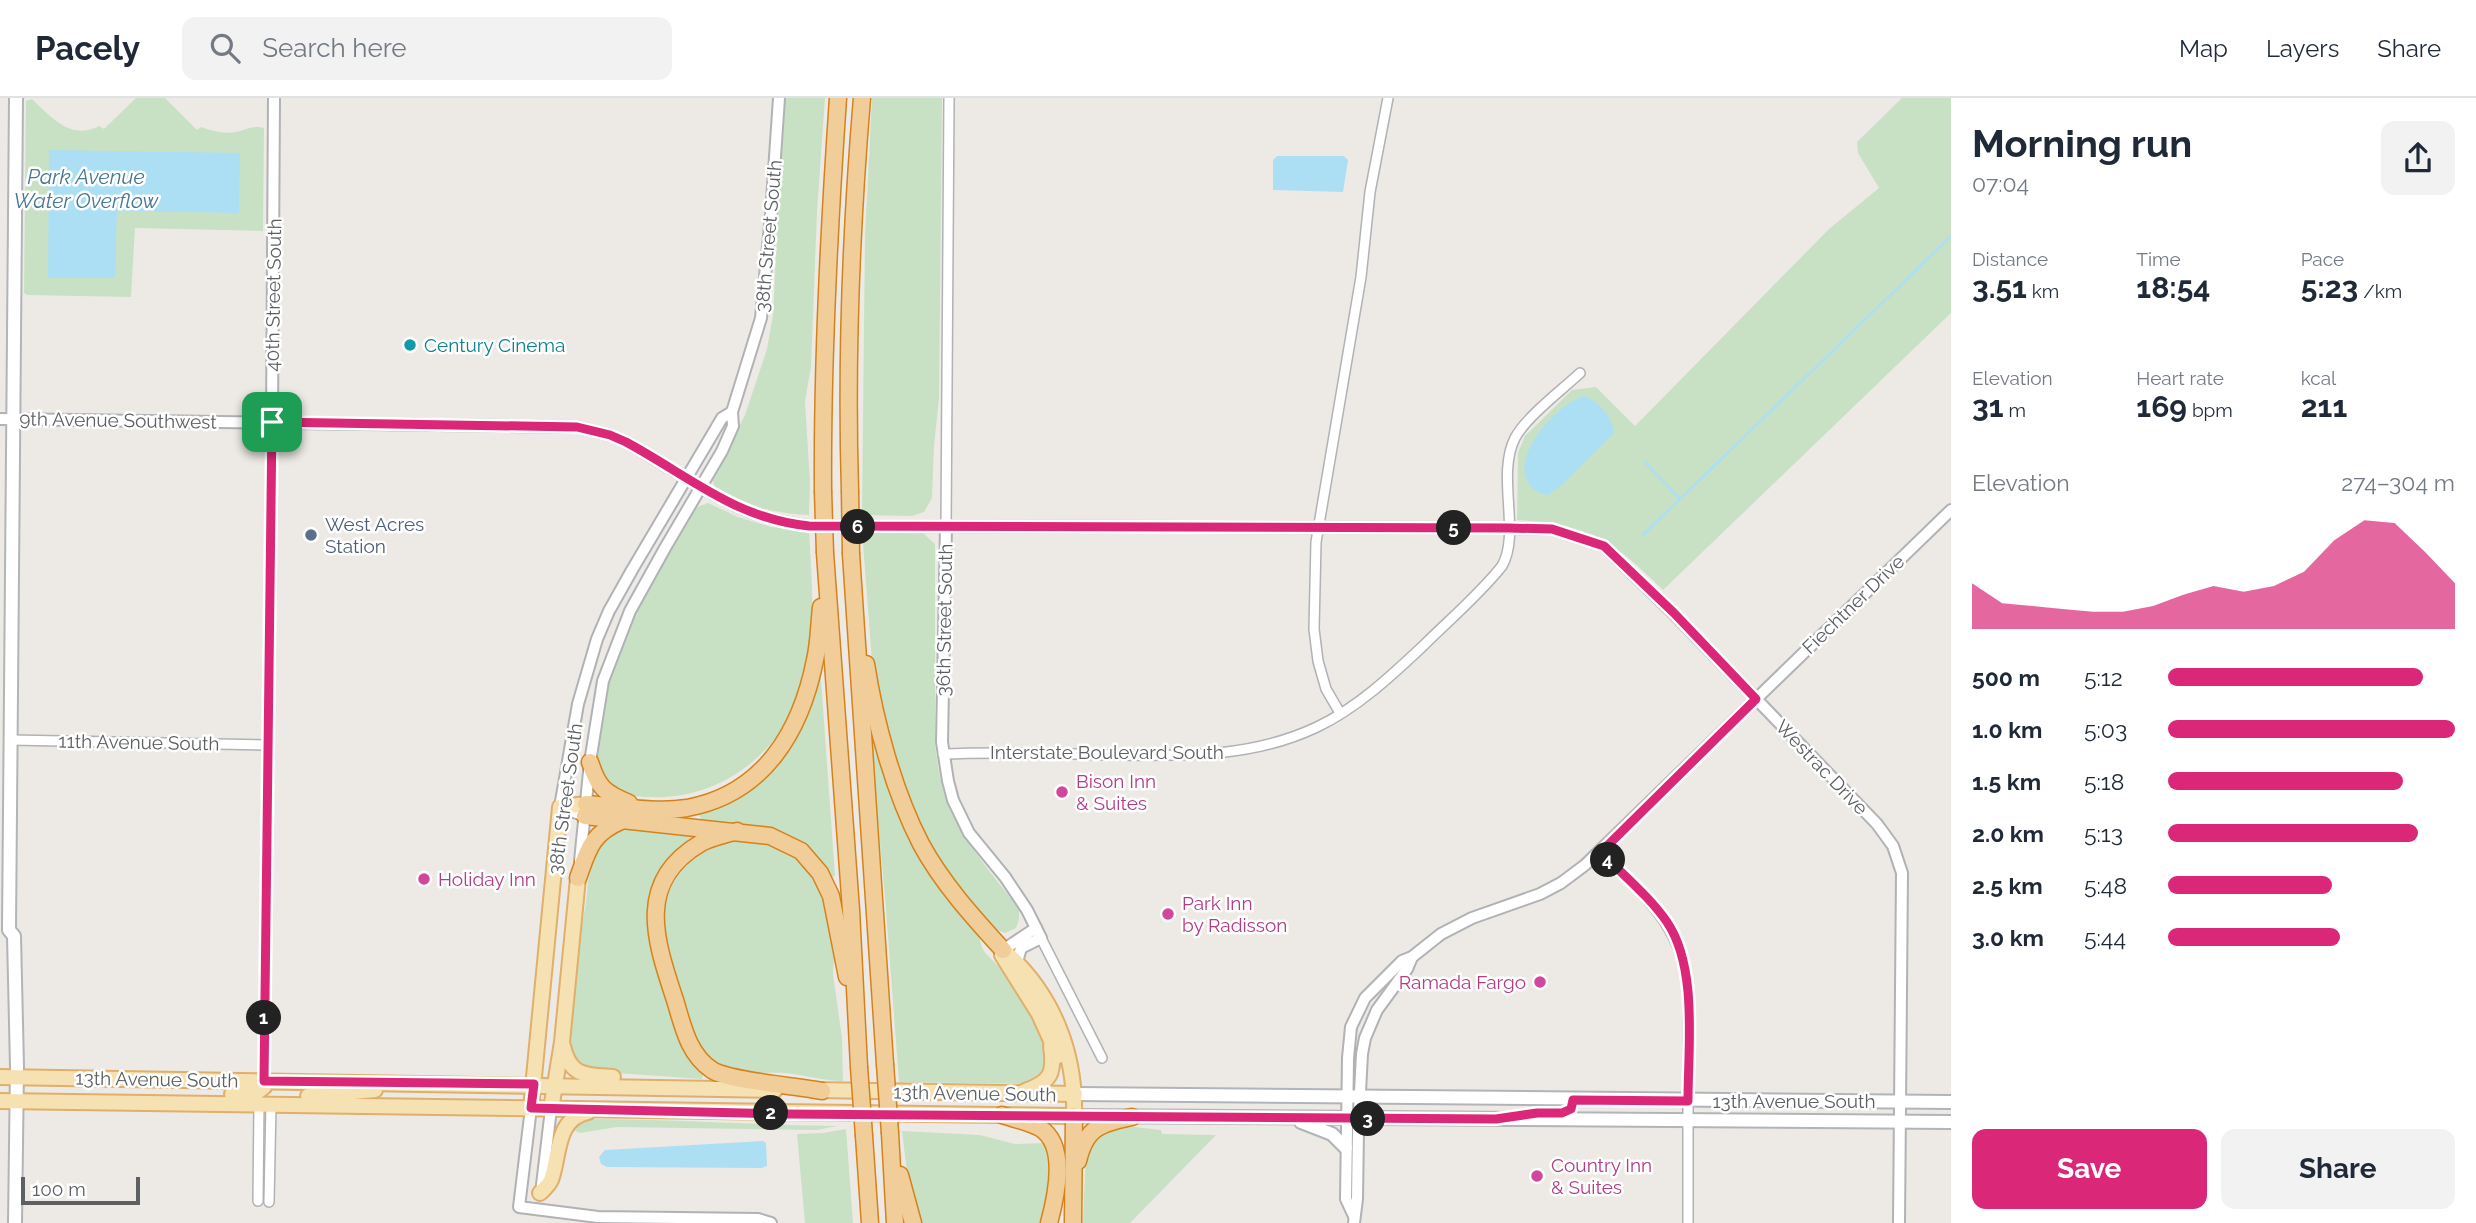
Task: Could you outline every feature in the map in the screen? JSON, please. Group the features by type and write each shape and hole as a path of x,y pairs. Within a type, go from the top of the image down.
{"highway":[{"path":"838,98 829,221 822,408 823,491 825,558 851,910 870,1223"},
{"path":"862,98 853,211 847,410 851,554 895,1223"},
{"path":"585,810 686,808 719,799 753,779 773,760 788,736 810,683 816,658 825,558"},
{"path":"853,613 862,638 868,681 885,746 905,809 922,846 943,878 970,914 1003,950"},
{"path":"590,762 597,783 608,793 648,809"},
{"path":"585,810 622,820 771,836 801,851 820,873 831,896 857,1017"},
{"path":"578,878 596,837 622,820"},
{"path":"737,831 703,842 685,855 671,870 659,893 654,916 656,937 686,1037 696,1056 713,1071 735,1078 822,1091"},
{"path":"1002,1115 1038,1127 1050,1136 1055,1148 1056,1186 1049,1223"},
{"path":"1069,1116 1075,1174 1073,1223"},
{"path":"1075,1174 1081,1148 1095,1128 1103,1123 1132,1117"},
{"path":"890,1138 913,1223"}],"main road":[{"path":"15,1223 14,936 4,933 5,761 11,740 5,619 6,419 16,98"},
{"path":"561,807 585,810"},
{"name":"38th Street South","path":"531,1108 561,807"},
{"name":"38th Street South","path":"551,1109 562,1042 578,878"},
{"path":"1003,950 1041,990 1056,1019 1072,1069 1069,1116"},
{"path":"1003,950 1003,958 1048,1031 1070,1094"},
{"path":"1017,1094 1040,1086 1053,1070 1048,1031"},
{"path":"562,1042 569,1063 581,1074 698,1088"},
{"name":"13th Avenue South","path":"0,1077 1017,1094 1951,1102"},
{"path":"136,1102 202,1094 256,1094 264,1087 264,1081"},
{"path":"265,1104 272,1095 331,1095 422,1083"},
{"path":"1496,1119 1537,1113 1562,1113 1571,1109 1573,1100"},
{"name":"13th Avenue South","path":"0,1101 1132,1117 1951,1122"},
{"path":"540,1193 550,1182 559,1142 569,1122 583,1113 599,1110"},
{"path":"1287,1118 1332,1134 1346,1148"}],"street":[{"name":"40th Street South","path":"264,1081 274,98"},
{"name":"38th Street South","path":"578,878 590,762 603,681 630,611 722,451 733,426 732,412 761,318 779,98"},
{"name":"36th Street South","path":"949,98 943,754 953,800 969,833 1006,877 1102,1058"},
{"path":"1340,713 1326,689 1318,661 1314,629 1318,528 1361,277 1370,192 1388,98"},
{"name":"Interstate Boulevard South","path":"943,754 1215,754 1270,745 1319,726 1387,678 1496,574 1506,560 1508,469 1510,452 1516,437 1526,424 1580,373"},
{"name":"38th Street South","path":"561,807 578,704 597,639 609,611 722,418 732,412"},
{"name":"9th Avenue Southwest","path":"6,419 577,427 626,442 701,487"},
{"name":"Westrac Drive","path":"701,487 765,519 794,525 1552,529 1604,546 1674,613 1877,824 1893,846 1902,873 1899,1223"},
{"name":"Fiechtner Drive","path":"1354,1219 1346,1199 1345,1119 1349,1043 1357,1012 1373,988 1402,961 1412,957 1441,934 1458,924 1534,898 1561,883 1601,852 1951,510"},
{"name":"11th Avenue South","path":"11,740 268,745"},
{"path":"1601,852 1666,922 1680,949 1688,990 1688,1223"},
{"path":"1003,950 1038,933"},
{"path":"1017,962 1021,948 1038,933"},
{"path":"1354,1219 1362,1055 1369,1026 1377,1010 1407,970 1412,957"},
{"path":"258,1201 265,1104"},
{"path":"265,1104 270,1202"},
{"name":"38th Street South","path":"531,1108 519,1207 598,1217 758,1219 771,1223"},
{"name":"38th Street South","path":"538,1209 551,1109"}],"green space":[{"path":"136,98 165,98 197,130 201,127 231,133 253,127 264,128 263,231 135,228 131,297 27,295 24,293 26,101 32,99 62,125 79,131 99,126 104,129"},
{"path":"784,98 825,98 811,367 805,401 810,482 809,515 785,513 752,505 720,491 712,479 745,415 767,349 773,315"},
{"path":"872,98 942,98 939,398 932,498 924,512 912,516 862,515 865,235"},
{"path":"1902,98 1951,98 1951,313 1663,590 1614,547 1598,538 1563,526 1517,520 1518,453 1525,436 1572,390 1596,387 1635,426 1829,229 1879,188 1858,153 1857,142"},
{"path":"708,503 738,517 771,527 809,530 812,618 803,682 796,703 772,743 738,773 696,792 674,796 645,797 623,793 607,784 596,758 609,681 625,632 645,592 690,515 695,509"},
{"path":"862,531 922,532 935,544 935,745 940,775 948,804 962,832 1019,909 1016,928 1005,933 992,928 933,858 905,799 873,674"},
{"path":"816,678 821,679 835,876 830,878 815,856 702,821 697,811 758,780"},
{"path":"874,723 885,769 979,931 987,955 1013,985 1043,1037 1048,1062 1042,1078 1029,1084 899,1082 869,725"},
{"path":"636,824 698,832 699,838 650,911 704,1071 702,1079 587,1071 572,1060 568,1040 575,963 586,903 590,860 604,835"},
{"path":"722,840 767,841 804,862 827,899 835,942 833,974 842,1038 843,1081 785,1073 729,1071 705,1057 695,1041 663,944 662,913 676,874 696,854"},
{"path":"590,1119 837,1126 817,1130 617,1127 580,1133 571,1129 577,1122"},
{"path":"1116,1125 1161,1130 1162,1134 1216,1135 1130,1223 1083,1223 1086,1151 1089,1143"},
{"path":"846,1129 853,1223 805,1223 797,1134"},
{"path":"902,1131 980,1135 1015,1144 1046,1143 1049,1173 1043,1223 918,1223 911,1206"}],"water":[{"name":"Park Avenue Water Overflow","path":"49,150 240,153 239,213 117,211 115,278 48,278"},
{"path":"1277,156 1344,156 1348,160 1343,192 1273,190 1273,160"},
{"path":"1584,396 1604,410 1614,433 1563,484 1548,495 1538,492 1527,480 1524,469 1532,443 1540,430 1562,408"},
{"path":"763,1141 766,1143 767,1166 761,1168 607,1167 601,1164 599,1157 605,1150"}],"waterway":[{"path":"1643,535 1951,236"},
{"path":"1645,462 1679,498"}],"place":[{"name":"Century Cinema","path":"410,345"},
{"name":"West Acres Station","path":"311,535"},
{"name":"Bison Inn & Suites","path":"1062,792"},
{"name":"Holiday Inn","path":"424,879"},
{"name":"Park Inn by Radisson","path":"1168,914"},
{"name":"Ramada Fargo","path":"1540,982"},
{"name":"Country Inn & Suites","path":"1537,1176"}],"route":[{"path":"272,422 562,425 594,430 650,455 729,504 765,519 794,525 1552,529 1604,546 1674,613 1756,699 1601,852 1666,922 1680,949 1688,990 1688,1101 1573,1100 1571,1109 1567,1112 1496,1119 784,1114 531,1108 534,1084 264,1081 272,422"}]}
